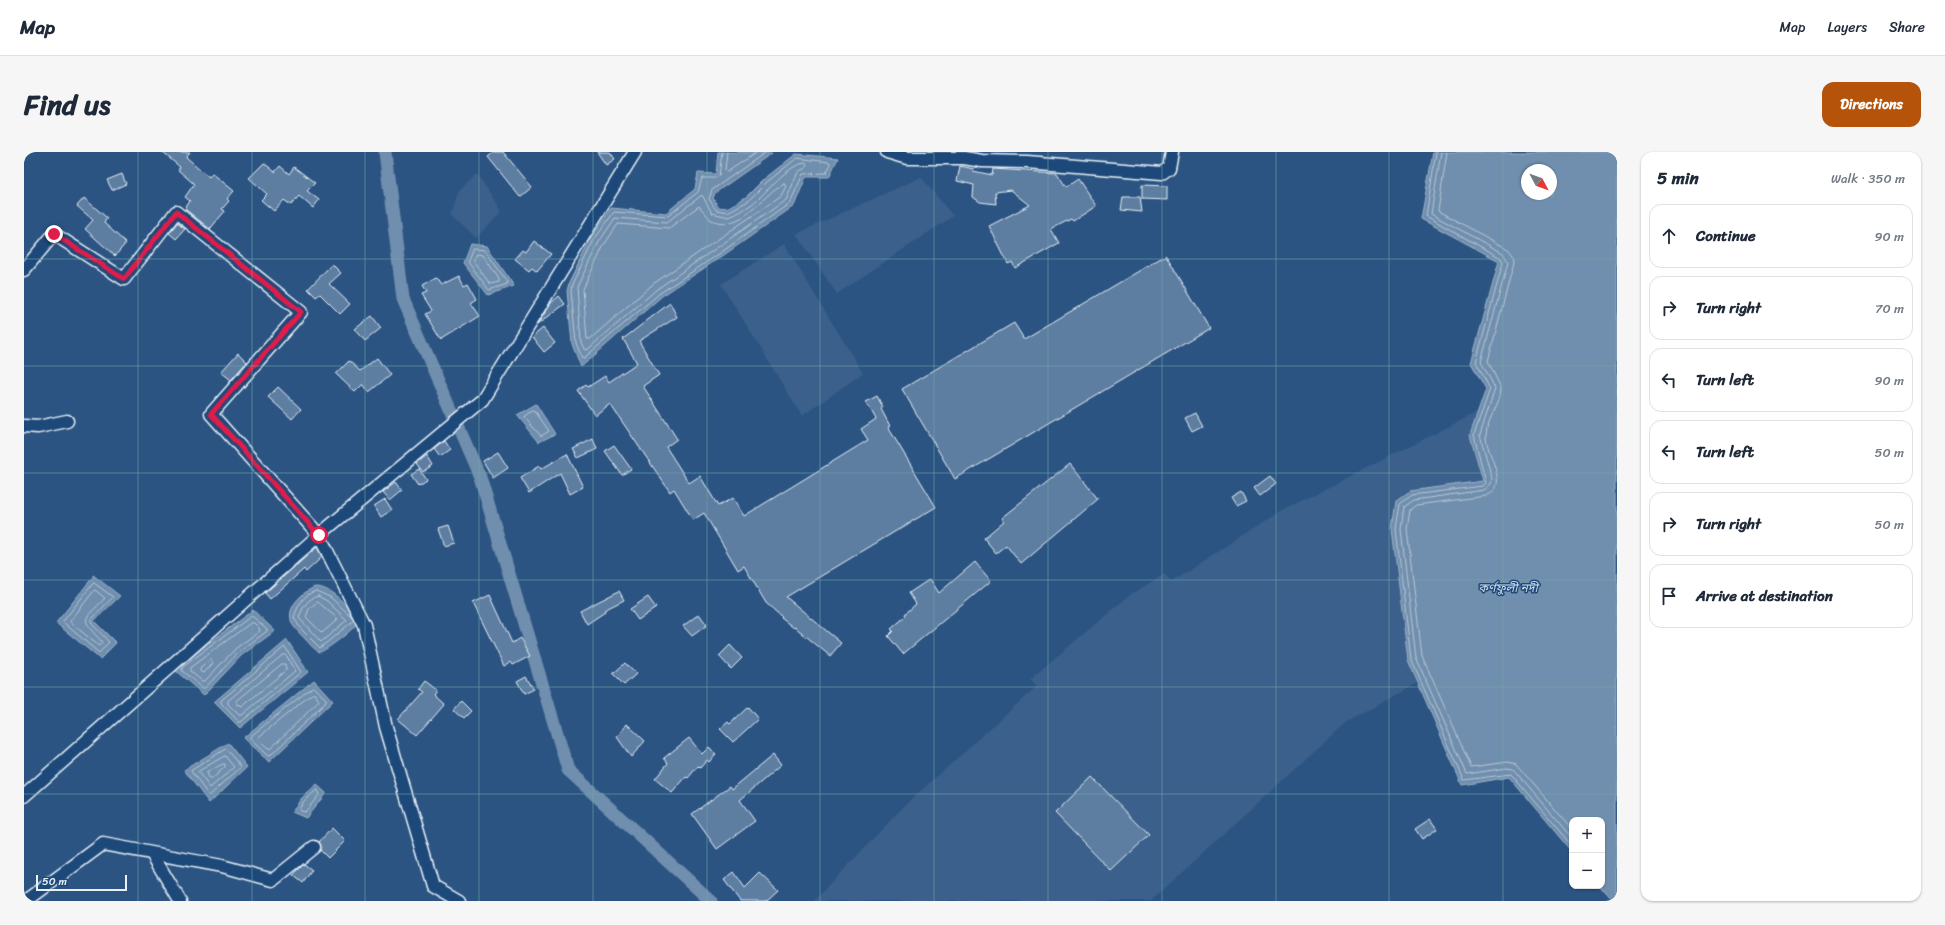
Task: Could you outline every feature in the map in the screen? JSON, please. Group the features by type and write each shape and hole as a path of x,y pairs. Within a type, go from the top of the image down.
{"street":[{"path":"620,178 625,152"},
{"path":"24,796 319,535 482,400 635,152"},
{"path":"887,152 907,158 964,158 982,161 1027,162 1162,173 1169,168 1172,152"},
{"path":"24,270 54,234 124,279 176,212 301,312 211,414 319,535 364,625 386,727 433,886 459,901"},
{"path":"24,426 38,427 67,421"},
{"path":"26,901 103,844 222,866 272,880 314,847"},
{"path":"152,854 180,901"}],"shaded area":[{"path":"477,174 502,211 476,238 452,215 459,191"},
{"path":"921,177 953,216 837,294 796,234"},
{"path":"784,244 863,373 802,416 721,284"},
{"path":"1557,372 1526,623 1345,723 1151,901 814,901 906,804 1037,686 1030,679 1131,594 1165,574 1171,582 1283,510"}],"water":[{"path":"718,152 772,153 715,193 713,198 718,207 727,208 746,197 764,179 796,154 838,158 829,177 806,177 794,206 662,296 581,367 572,344 567,291 569,283 591,238 611,208 666,213 695,189 698,173 716,174"},
{"name":"কর্ণফুলী নদী","path":"1433,152 1617,152 1617,901 1613,901 1603,889 1605,889 1605,817 1569,817 1569,848 1509,777 1462,785 1408,660 1392,529 1396,501 1410,491 1483,481 1470,435 1486,389 1471,363 1499,261 1421,219"},
{"path":"470,244 487,246 514,286 488,295 463,263"},
{"path":"536,404 555,434 539,442 517,415"},
{"path":"93,575 120,596 94,621 116,643 100,659 56,623 93,577"},
{"path":"315,587 327,590 333,594 358,617 357,623 351,630 334,644 320,652 312,647 295,628 290,615 297,600 306,592"},
{"path":"253,610 275,631 242,655 204,695 174,669"},
{"path":"287,640 308,672 240,728 214,702"},
{"path":"314,680 333,701 269,762 243,738"},
{"path":"228,743 247,767 209,803 184,770"},
{"path":"316,784 326,793 306,818 292,812 301,799"}],"building":[{"path":"162,152 190,152 186,157 209,177 212,173 234,191 227,199 229,201 222,209 225,211 210,229 185,209 190,201 185,197 194,184 178,170 180,167"},
{"path":"494,152 503,152 532,187 520,197 488,157"},
{"path":"597,152 610,152 615,159 606,165"},
{"path":"264,163 275,172 280,166 289,174 294,167 315,183 307,191 319,200 313,208 299,196 291,205 284,200 274,211 261,200 267,194 249,178"},
{"path":"960,166 974,169 973,171 992,175 993,169 1057,173 1066,187 1078,179 1096,206 1073,221 1071,219 1051,229 1059,243 1015,268 1012,262 1008,264 989,226 1030,205 1011,190 995,192 996,204 980,202 973,197 974,185 957,181"},
{"path":"122,174 126,184 112,190 107,180"},
{"path":"1142,185 1167,186 1167,200 1142,199"},
{"path":"1123,197 1140,197 1142,212 1121,210"},
{"path":"84,198 107,218 104,223 126,243 115,256 85,229 93,220 77,206"},
{"path":"177,223 185,229 176,239 169,233"},
{"path":"534,241 551,254 537,271 532,267 529,270 515,259 523,250 526,252"},
{"path":"1166,255 1209,328 955,479 902,389 1014,323 1024,339"},
{"path":"332,264 341,273 329,284 350,304 340,314 320,294 316,297 308,289"},
{"path":"459,276 464,285 468,283 477,299 471,303 480,316 441,340 425,314 431,311 421,295 426,293 422,286 436,278 441,285"},
{"path":"559,296 565,304 537,325 551,303"},
{"path":"670,303 677,317 639,341 659,375 643,386 677,439 666,447 689,483 700,476 718,506 733,498 744,516 868,440 861,429 876,419 866,402 877,396 883,407 881,409 890,426 888,427 936,507 786,597 841,643 830,656 795,627 794,628 781,618 782,617 766,603 744,566 738,570 704,513 693,520 674,489 670,492 610,404 595,415 578,391 586,385 588,387 605,376 609,382 637,363 623,339"},
{"path":"372,316 381,328 365,341 355,329"},
{"path":"543,328 555,343 544,352 532,337"},
{"path":"238,353 247,362 231,380 221,372"},
{"path":"377,358 390,375 369,392 363,384 355,392 336,374 349,361 360,371"},
{"path":"278,387 301,409 292,419 268,397"},
{"path":"1195,413 1202,426 1192,431 1185,418"},
{"path":"593,439 597,449 578,458 573,449"},
{"path":"444,441 450,450 440,457 434,449"},
{"path":"614,445 631,469 622,475 605,451"},
{"path":"498,452 508,468 493,478 483,461"},
{"path":"567,454 583,487 570,494 560,473 529,493 520,478 539,466 541,469"},
{"path":"427,456 433,466 423,472 417,464"},
{"path":"1070,464 1098,499 1021,564 1006,545 996,553 984,538 1004,521 1002,518"},
{"path":"419,469 426,479 418,484 411,474"},
{"path":"1270,476 1276,484 1260,496 1254,488"},
{"path":"396,482 402,490 390,500 383,492"},
{"path":"1241,492 1246,501 1236,506 1231,498"},
{"path":"385,499 392,510 381,517 374,506"},
{"path":"448,526 454,543 444,546 438,529"},
{"path":"317,547 322,557 306,572 304,569 270,599 265,593"},
{"path":"975,562 991,581 903,654 888,636 893,631 891,629 906,616 905,614 916,604 909,593 930,579 939,593"},
{"path":"619,591 624,600 604,610 605,612 587,624 580,611"},
{"path":"490,595 512,643 520,638 530,656 513,665 511,662 504,666 473,603"},
{"path":"648,597 656,608 638,620 630,609"},
{"path":"699,614 707,625 692,636 683,626"},
{"path":"730,645 742,658 731,669 719,656"},
{"path":"625,663 636,674 624,685 613,674"},
{"path":"526,676 534,689 524,694 517,681"},
{"path":"424,681 436,690 433,694 444,704 417,735 398,719 422,692 418,689"},
{"path":"461,701 471,711 464,718 454,709"},
{"path":"748,707 758,719 733,742 720,729 728,722 730,724"},
{"path":"627,724 645,741 631,757 617,737"},
{"path":"689,738 702,754 709,747 716,754 709,762 707,760 700,768 698,766 672,793 655,779 668,763 664,758"},
{"path":"773,755 781,765 740,800 755,821 717,849 692,814 730,786 732,789"},
{"path":"1092,777 1149,835 1111,871 1055,813"},
{"path":"1430,819 1437,829 1422,839 1415,829"},
{"path":"332,828 345,841 328,858 320,850 321,845 319,842"},
{"path":"304,864 312,870 303,883 293,875"},
{"path":"734,872 745,888 760,873 778,890 766,901 740,901 724,880"}],"waterway":[{"path":"385,152 403,299 480,477 568,770 711,901"}],"route":[{"path":"54,234 124,279 176,212 301,312 211,414 319,535"}]}
